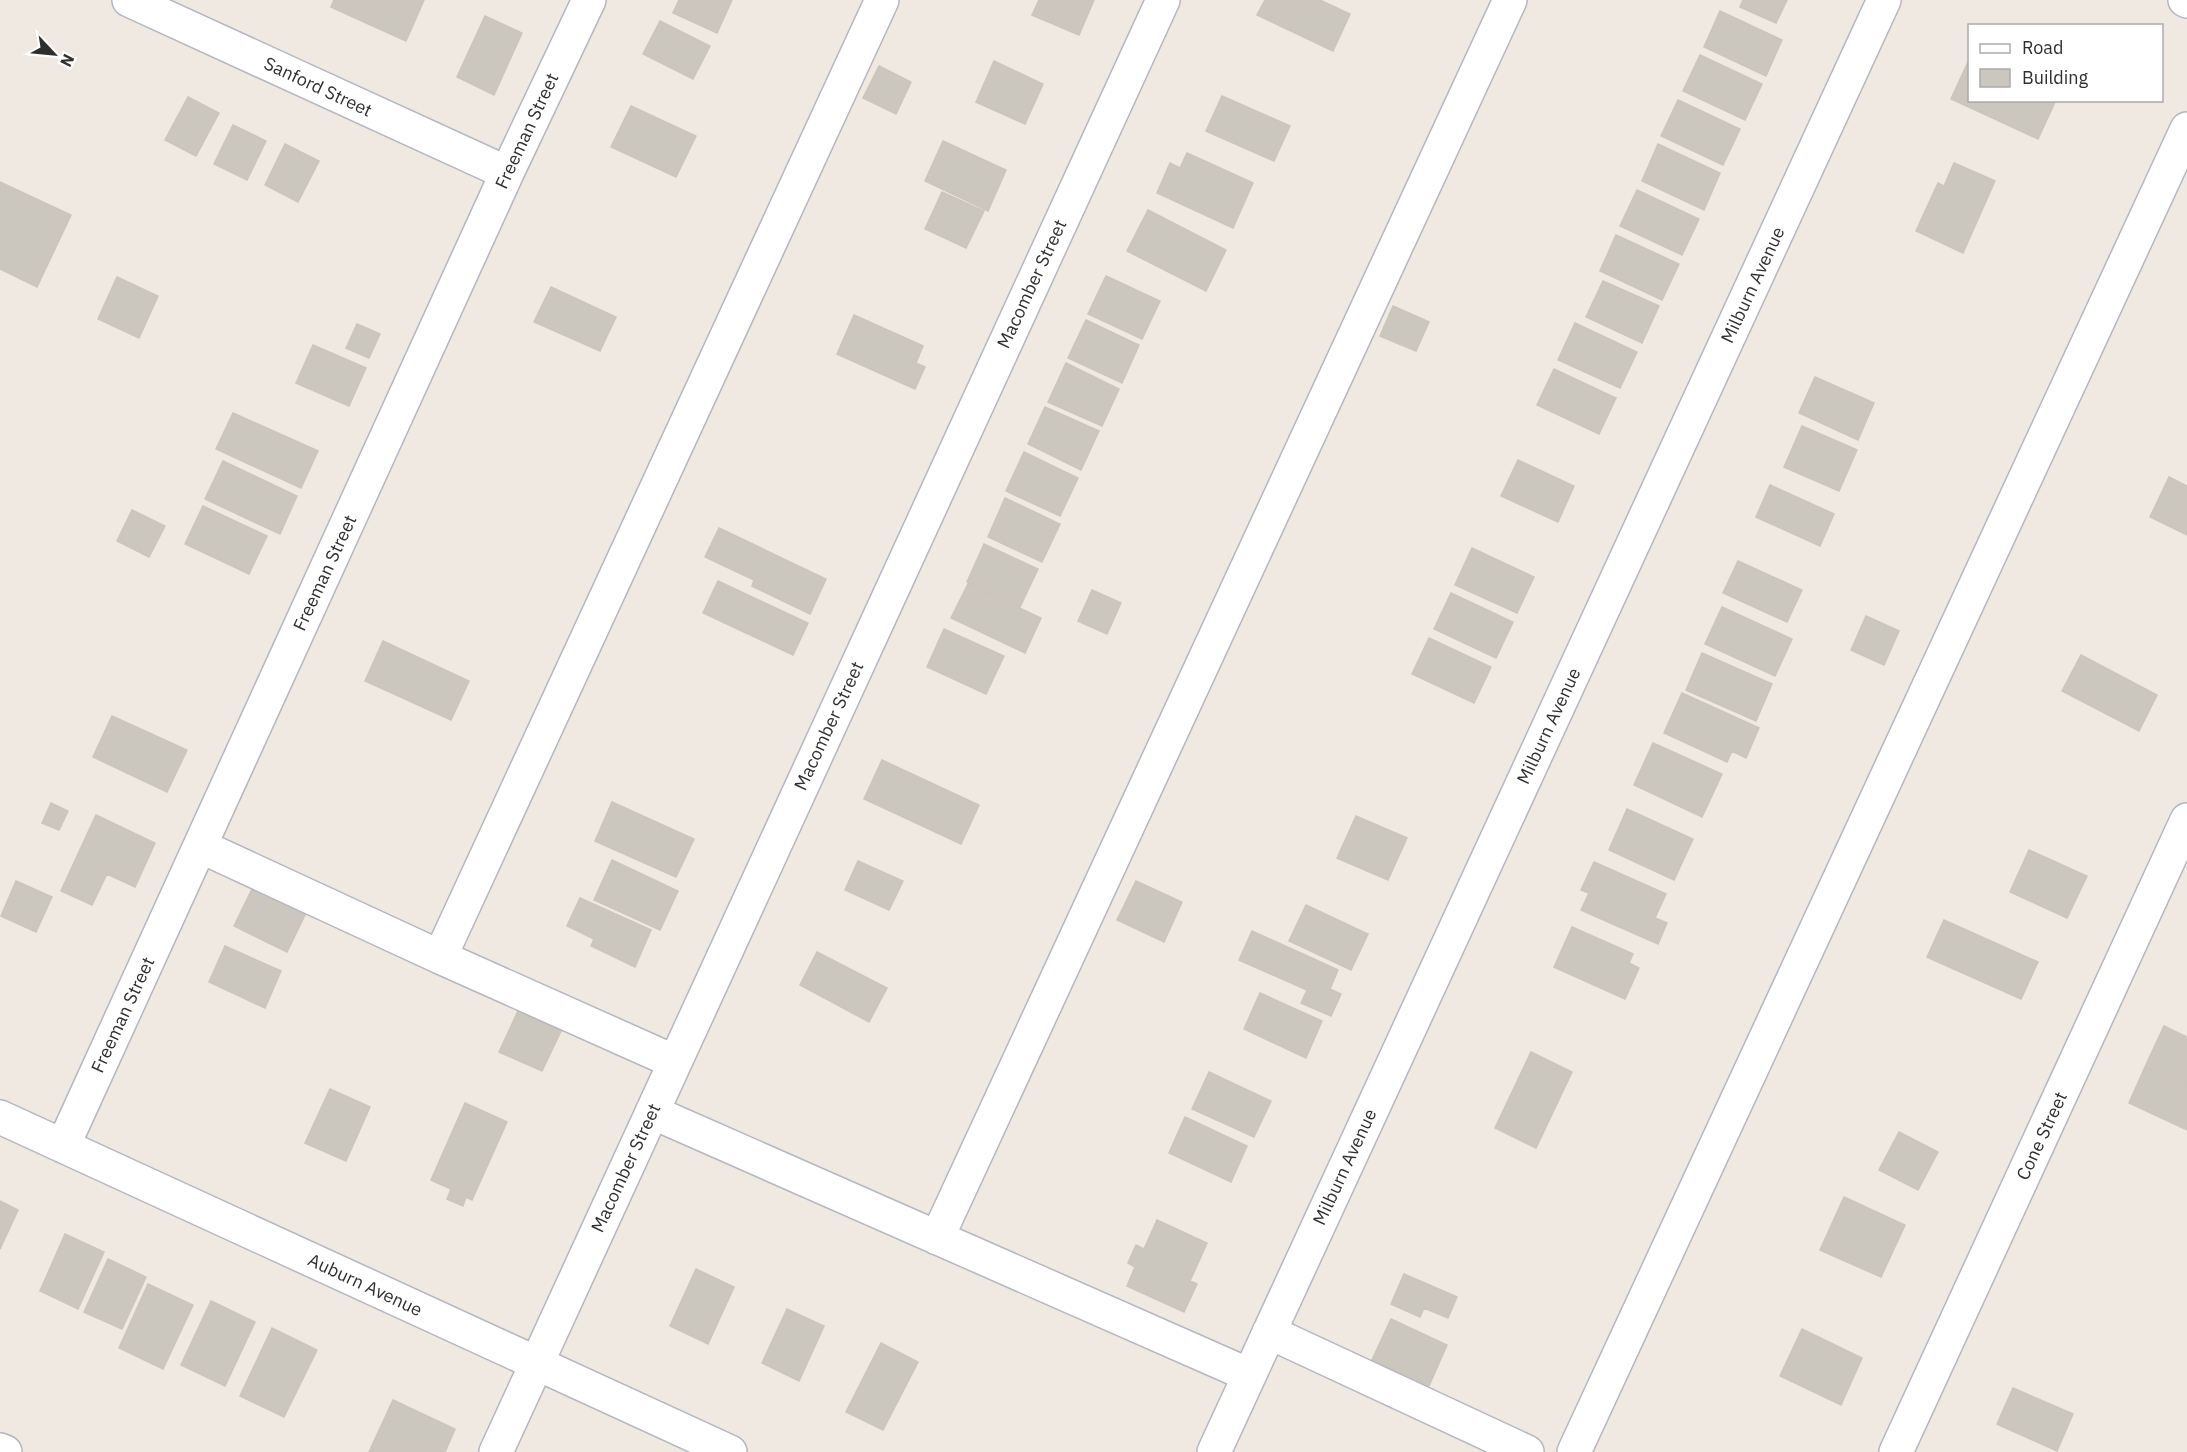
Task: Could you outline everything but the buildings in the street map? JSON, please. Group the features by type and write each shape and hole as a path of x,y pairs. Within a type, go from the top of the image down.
{"street":[{"name":"Sanford Street","path":"129,0 507,173"},
{"name":"Freeman Street","path":"63,1146 588,0"},
{"path":"440,957 882,0"},
{"name":"Macomber Street","path":"496,1452 1163,0"},
{"path":"937,1238 1510,0"},
{"name":"Milburn Avenue","path":"1214,1452 1884,0"},
{"path":"1574,1452 2187,129"},
{"name":"Cone Street","path":"1896,1452 2187,820"},
{"path":"200,846 675,1062"},
{"path":"652,1112 1249,1375"},
{"name":"Auburn Avenue","path":"0,1117 730,1452"},
{"path":"1269,1332 1527,1452"},
{"path":"0,1450 5,1452"}]}
